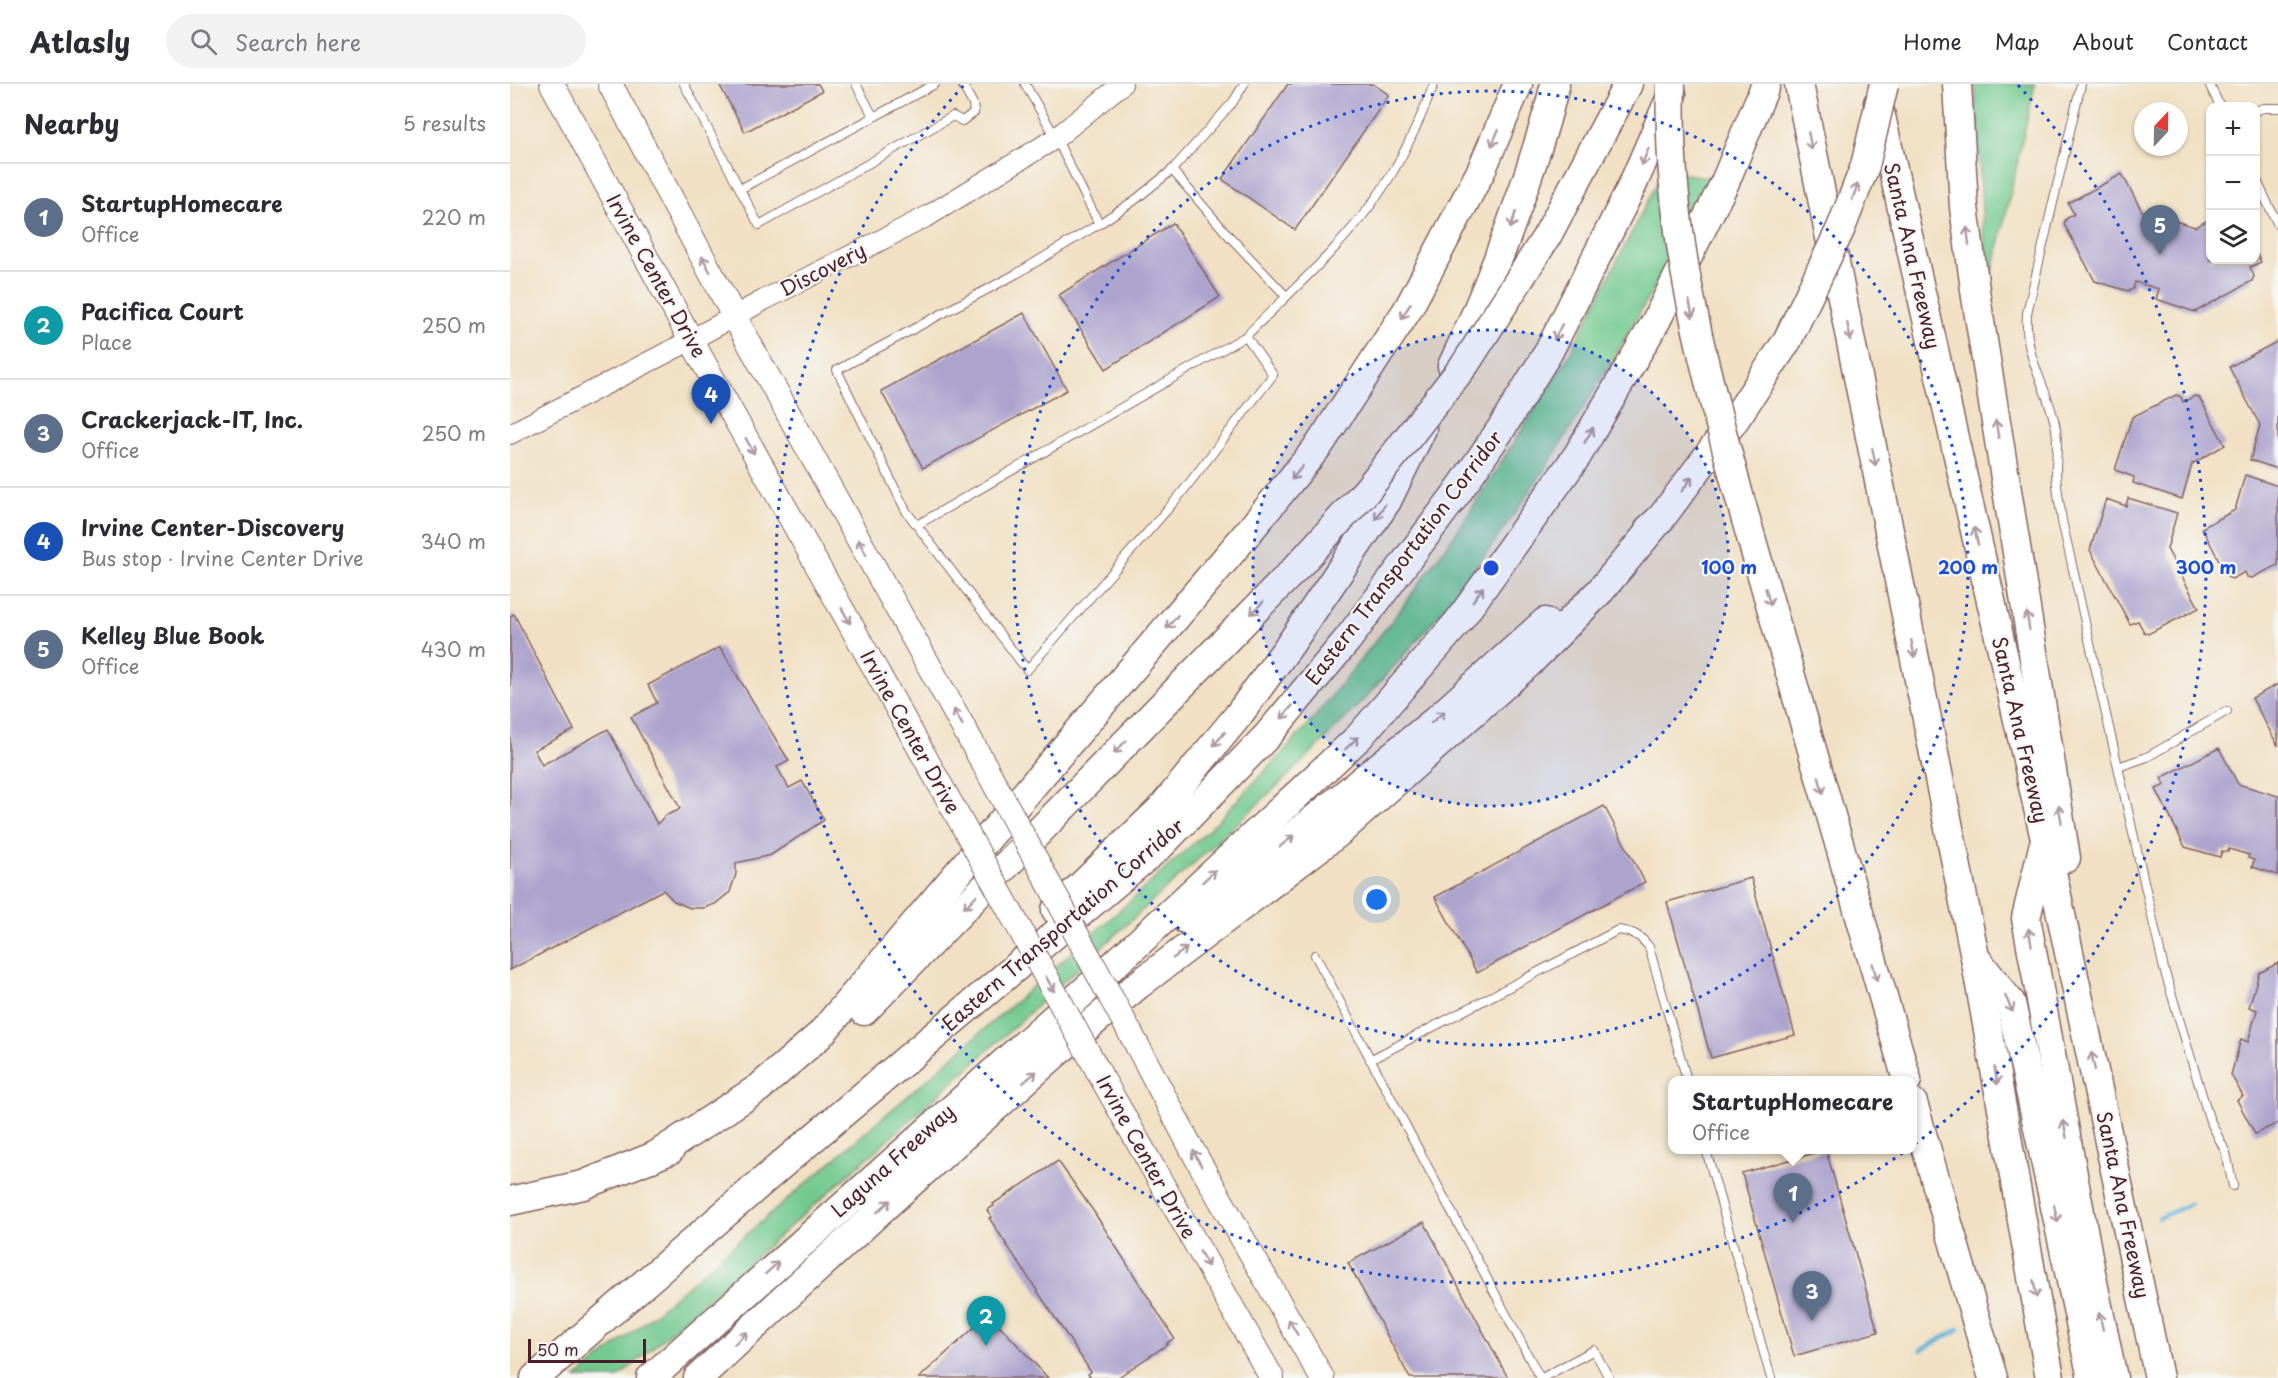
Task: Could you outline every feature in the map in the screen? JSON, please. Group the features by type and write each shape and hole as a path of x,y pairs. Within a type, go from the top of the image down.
{"highway":[{"path":"651,1158 759,1088 820,1035 1251,529 1313,453 1408,309 1481,171 1518,84"},
{"path":"535,1378 865,1095 1161,809 1237,717 1291,643 1387,501 1471,328 1509,230 1546,124 1555,84"},
{"path":"510,1201 583,1185 651,1158 748,1113 767,1101 822,1054 1298,566 1367,490 1458,372 1509,298 1547,236 1628,84"},
{"path":"1671,84 1673,181 1686,282 1705,370 1905,1076"},
{"name":"Eastern Transportation Corridor","path":"865,1095 1162,844 1267,736 1348,639 1457,493 1501,429 1549,351 1632,186 1676,84"},
{"path":"1136,945 1359,737 1458,622 1577,456 1656,321 1734,159 1766,84"},
{"path":"1798,84 1975,957 2050,1378"},
{"name":"Santa Ana Freeway","path":"1874,84 1908,244 2045,839 2159,1378"},
{"path":"698,1378 1056,1053 1138,985 1338,833 1520,671 1601,590 1662,517 1736,418 1787,340 1841,228 1865,166 1884,84"},
{"path":"1957,84 1964,207 1976,297 2067,852 2061,914"},
{"path":"1136,945 1193,915 1257,866 1436,720 1662,517"},
{"path":"2045,839 2026,918 2092,1278 2113,1378"},
{"name":"Laguna Freeway","path":"651,1378 1136,945"},
{"path":"1975,957 2011,1003 2092,1378"},
{"path":"1917,1117 1993,1378"}],"main road":[{"name":"Irvine Center Drive","path":"552,84 691,340 1103,1080 1272,1378"},
{"path":"610,84 734,316 986,768 1195,1155 1322,1378"}],"street":[{"name":"Discovery","path":"510,434 928,216 1056,138 1122,84"}],"lane":[{"path":"684,84 759,225 953,116 962,121 974,113 973,104 962,84"},
{"path":"856,84 873,116"},
{"path":"740,189 935,84"},
{"path":"1025,84 1056,138 1099,224"},
{"path":"1244,84 1233,102 1172,170 1135,200 1016,274 837,370 906,511 1027,670 1180,495 1273,375 1246,336"},
{"path":"917,525 1246,336 1336,246 1378,195 1415,132 1434,84"},
{"path":"2081,84 2027,313 2028,349 2055,424 2058,441 2056,470 2062,521 2164,969 2210,1118 2226,1153 2233,1186"},
{"path":"2209,84 2218,102"},
{"path":"2260,109 2278,108"},
{"path":"1172,170 1229,236 1286,296"},
{"path":"2260,187 2278,225"},
{"path":"2118,767 2147,757 2226,711"},
{"path":"1371,1060 1618,930 1631,931 1642,938 1649,947 1686,1076"},
{"path":"1315,955 1541,1378 1594,1350 1610,1378"},
{"path":"1707,1154 1771,1378"}],"green space":[{"path":"1975,84 2035,84 1991,280 1983,229"},
{"path":"1663,171 1715,178 1621,345 1554,454 1482,559 1406,653 1286,778 1201,857 930,1102 618,1378 576,1378 645,1322 939,1069 1129,902 1216,823 1310,723 1398,613 1461,526 1568,357"}],"building":[{"path":"719,84 818,84 822,91 745,132"},
{"path":"1288,84 1373,84 1389,95 1295,230 1222,179"},
{"path":"2122,174 2142,211 2195,227 2206,221 2206,264 2257,264 2250,267 2254,276 2252,281 2195,312 2156,299 2159,289 2135,282 2133,289 2128,291 2095,281 2064,224 2066,219 2074,214 2068,203"},
{"path":"1173,223 1220,297 1106,369 1059,295"},
{"path":"1024,313 1067,390 923,468 881,391"},
{"path":"2278,341 2278,469 2250,460 2260,425 2229,367"},
{"path":"2176,395 2181,397 2183,402 2195,396 2199,397 2225,445 2192,464 2182,499 2133,483 2134,477 2115,470 2132,417"},
{"path":"2245,475 2278,486 2278,565 2252,578 2247,577 2245,572 2232,579 2228,577 2202,528 2235,510"},
{"path":"2128,498 2177,513 2167,549 2199,608 2148,634 2144,632 2138,621 2130,624 2090,550 2106,499 2126,506"},
{"path":"514,614 574,730 534,750 542,765 608,729 657,824 666,815 677,811 680,808 631,717 657,703 648,685 720,647 789,761 777,767 789,788 802,781 824,820 771,855 736,863 736,874 730,892 715,904 704,908 690,908 674,901 663,890 510,970 510,616"},
{"path":"2278,684 2278,746 2252,698"},
{"path":"2219,748 2238,784 2278,796 2278,875 2252,867 2254,860 2248,858 2249,855 2229,849 2228,852 2222,851 2220,857 2185,847 2156,789 2165,785 2161,778"},
{"path":"1604,806 1645,882 1477,973 1435,897"},
{"path":"1751,878 1795,1035 1711,1058 1667,902"},
{"path":"2278,963 2278,1123 2255,1134 2237,1100 2243,1096 2231,1075 2241,1039 2248,1042 2257,1010 2249,1007 2259,973"},
{"path":"1811,1154 1827,1154 1878,1332 1794,1356 1742,1173"},
{"path":"1058,1161 1094,1212 1174,1338 1117,1378 1091,1378 1088,1374 1091,1372 989,1218 992,1217 987,1210 994,1206 993,1204"},
{"path":"1424,1222 1508,1378 1410,1378 1348,1263"},
{"path":"989,1314 1048,1378 919,1378"}],"waterway":[{"path":"2159,1218 2190,1204"},
{"path":"1921,1350 1959,1329"}],"place":[{"name":"Kelley Blue Book","path":"2160,255"},
{"name":"Irvine Center-Discovery","path":"711,424"},
{"name":"StartupHomecare","path":"1793,1223"},
{"name":"Crackerjack-IT, Inc.","path":"1812,1321"},
{"name":"Pacifica Court","path":"986,1346"}]}
